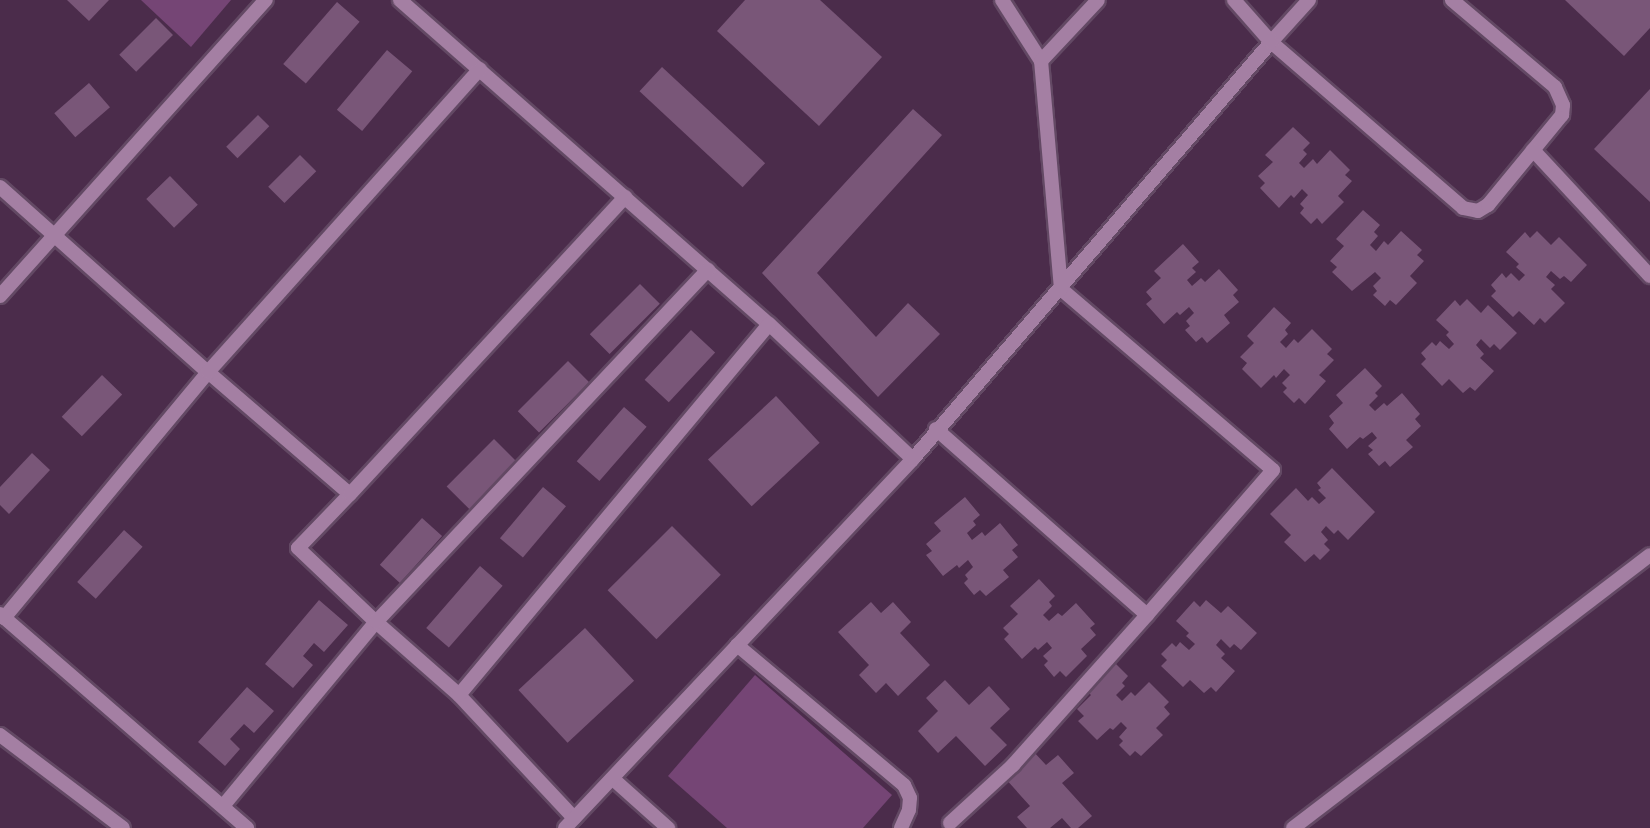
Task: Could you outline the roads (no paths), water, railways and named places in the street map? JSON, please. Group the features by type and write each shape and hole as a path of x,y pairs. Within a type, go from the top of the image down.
{"lane":[{"path":"0,296 266,0"},
{"path":"400,0 769,324 913,459"},
{"path":"950,823 1013,765 1273,470 1061,289 1041,61 1002,0"},
{"path":"1041,61 1098,0"},
{"path":"1234,0 1271,42 1463,208 1478,211 1488,205 1562,115 1561,97 1555,87 1452,0"},
{"path":"625,197 298,548 376,622 459,695 569,823 913,459 936,429 1061,289 1271,42 1310,0"},
{"path":"247,828 2,616 208,372 480,69"},
{"path":"1533,150 1650,276"},
{"path":"0,187 208,372 350,494"},
{"path":"223,806 376,622 708,270"},
{"path":"459,695 769,324"},
{"path":"936,429 1147,615"},
{"path":"1293,828 1650,555"},
{"path":"737,645 904,785 910,798 909,810 901,828"},
{"path":"0,735 123,828"},
{"path":"613,779 668,828"}]}
